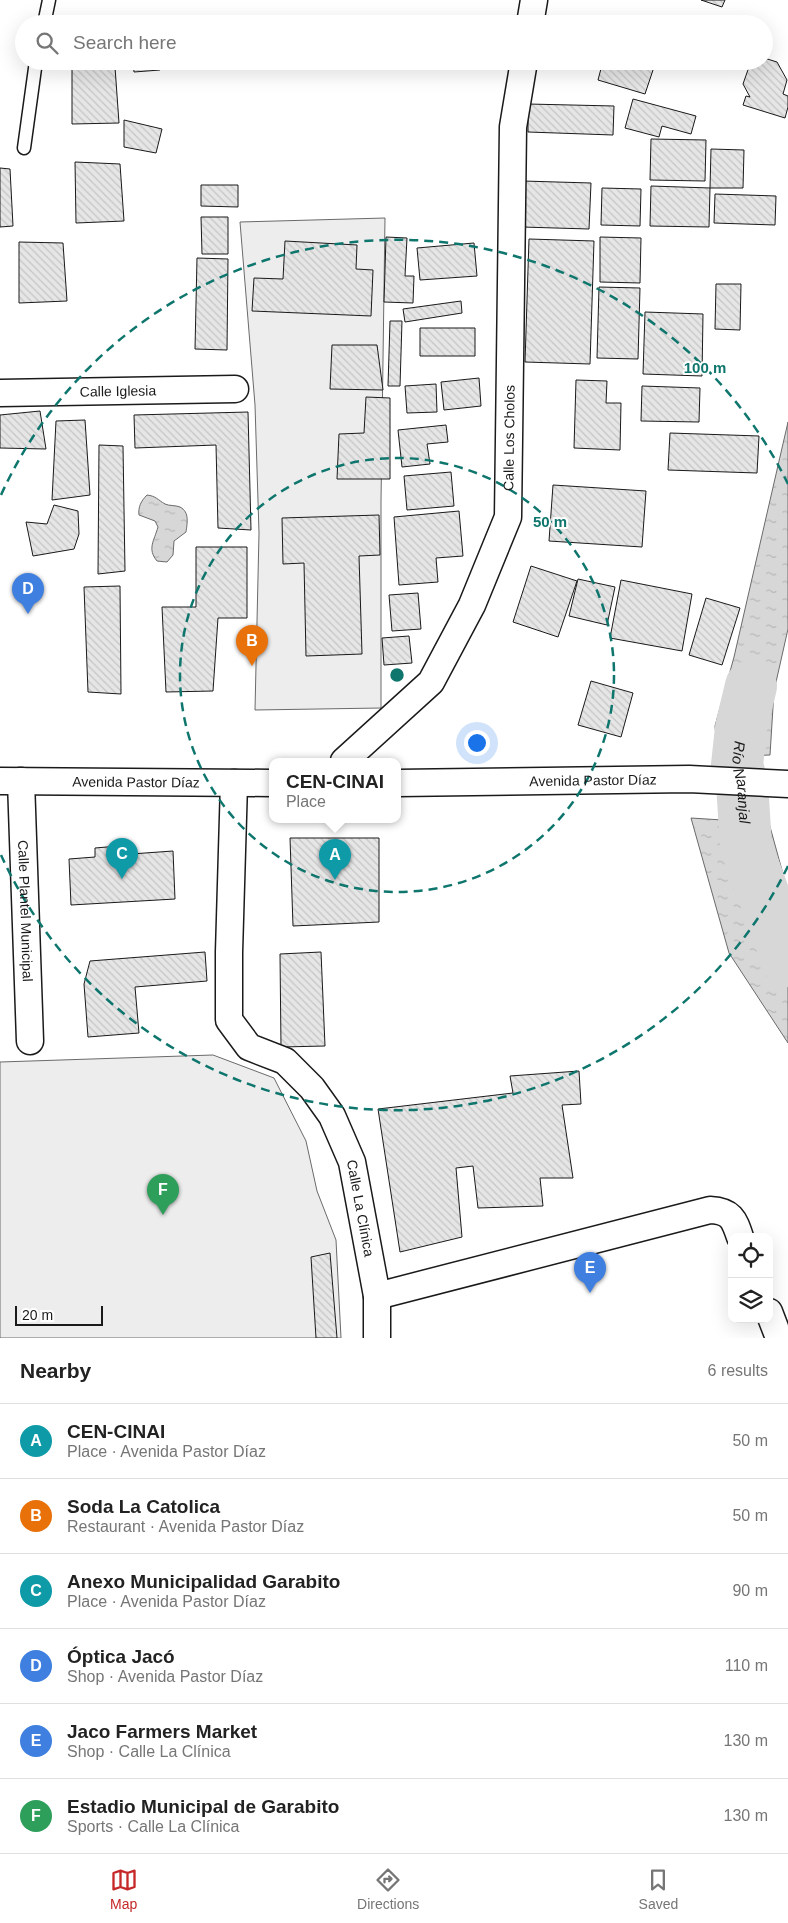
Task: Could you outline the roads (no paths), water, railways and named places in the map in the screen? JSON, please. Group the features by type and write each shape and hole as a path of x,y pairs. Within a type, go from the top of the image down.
{"street":[{"path":"532,15 534,0"},
{"name":"Calle Los Cholos","path":"347,758 431,682 472,605 508,518 513,127 522,70"},
{"name":"Calle Iglesia","path":"0,393 235,389"},
{"name":"Avenida Pastor Díaz","path":"401,783 689,779 782,784"},
{"name":"Avenida Pastor Díaz","path":"11,781 269,783"},
{"name":"Calle Plantel Municipal","path":"11,781 30,1041"},
{"name":"Calle La Clínica","path":"234,783 229,1020 250,1047 285,1061 312,1088 332,1116 352,1162 377,1296 377,1338"},
{"path":"377,1296 710,1210 720,1210 728,1214 735,1223 739,1233"},
{"path":"773,1322 779,1338"}],"lane":[{"path":"46,15 49,0"},
{"path":"24,148 35,70"}],"water":[{"path":"788,422 788,629 774,691 770,755 718,757 715,726 734,657"},
{"path":"147,495 155,497 167,505 180,507 187,515 186,532 174,541 173,555 167,562 157,561 152,553 152,545 158,527 155,521 139,515 140,504"},
{"path":"691,818 769,823 788,892 788,1043 729,953"}],"waterway":[{"name":"Río Naranjal","path":"751,686 741,728 737,765 742,783 746,846 788,961"}],"place":[{"name":"Óptica Jacó","path":"28,614"},
{"name":"Soda La Catolica","path":"252,666"},
{"name":"Anexo Municipalidad Garabito","path":"122,879"},
{"name":"CEN-CINAI","path":"335,880"},
{"name":"Estadio Municipal de Garabito","path":"163,1215"},
{"name":"Jaco Farmers Market","path":"590,1293"}]}
